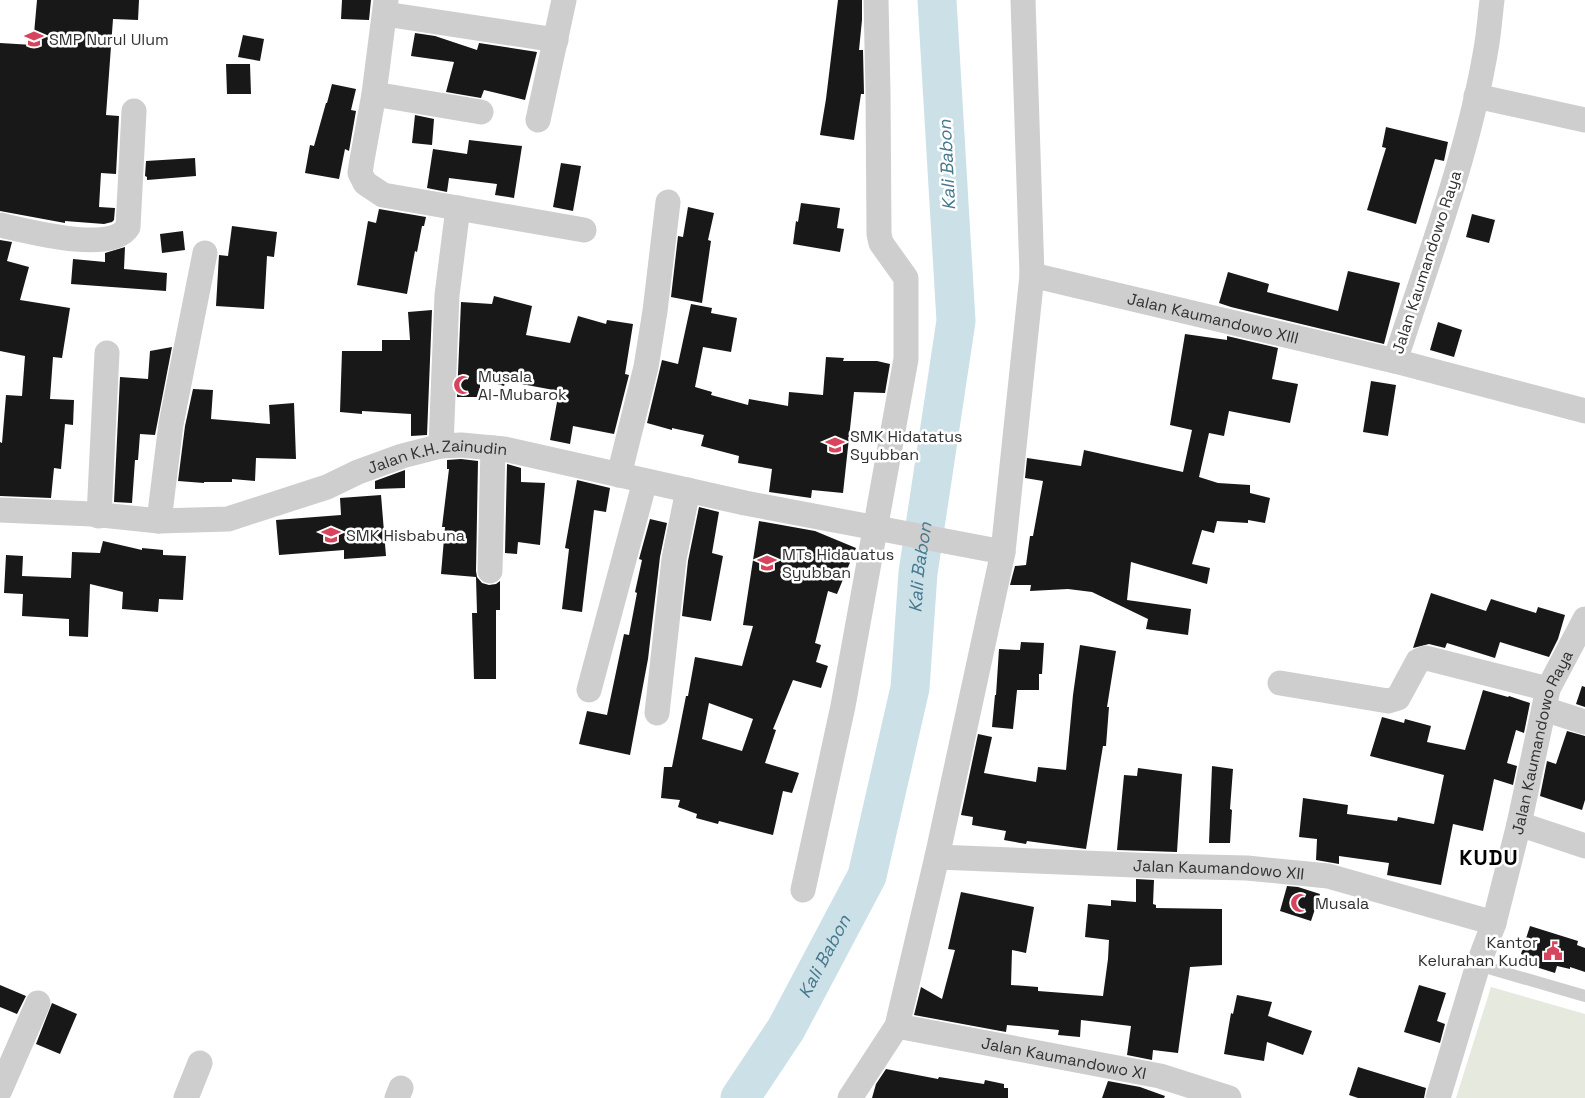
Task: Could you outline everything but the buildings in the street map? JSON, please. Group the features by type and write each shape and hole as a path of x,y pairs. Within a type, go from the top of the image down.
{"street":[{"path":"538,120 564,0"},
{"path":"803,890 843,706 906,359 906,278 881,243 879,234 876,0"},
{"path":"850,1098 897,1026 938,857 1000,551 1032,275 1023,0"},
{"name":"Jalan Kaumandowo Raya","path":"1492,0 1486,48 1476,96 1450,195 1395,361 1585,411"},
{"path":"556,40 386,7 374,94 360,173 365,183 383,195 584,230"},
{"path":"374,94 481,112"},
{"path":"1476,96 1585,120"},
{"path":"0,225 61,239 118,237 124,233 128,227 129,217 134,111"},
{"path":"619,475 646,367 655,311 668,202"},
{"path":"441,446 446,295 458,208"},
{"path":"159,521 171,424 204,253"},
{"name":"Jalan Kaumandowo XIII","path":"1032,275 1395,361"},
{"path":"99,516 107,353"},
{"name":"Jalan K.H. Zainudin","path":"0,510 92,514 159,521 228,519 327,487 358,472 402,456 441,446 461,445 493,448 754,505 875,528 908,532 1000,551"},
{"path":"490,571 493,448"},
{"path":"589,690 646,481"},
{"path":"657,713 674,559 688,490"},
{"name":"Jalan Kaumandowo Raya","path":"1438,1098 1478,965 1494,922 1519,824 1546,699 1585,618"},
{"path":"1280,683 1388,701 1398,698 1418,661 1426,658 1546,699 1585,722"},
{"path":"1519,824 1585,846"},
{"name":"Jalan Kaumandowo XII","path":"938,857 1247,868 1328,876 1494,922"},
{"path":"0,1090 38,1003"},
{"name":"Jalan Kaumandowo XI","path":"897,1026 1160,1076 1229,1098"},
{"path":"186,1098 200,1063"}],"lane":[{"path":"1478,965 1585,996"}],"shaded area":[{"path":"1491,987 1585,1014 1585,1098 1456,1098"}],"waterway":[{"name":"Kali Babon","path":"740,1098 786,1029 867,876 910,688 918,573 956,321 937,0"}],"place":[{"name":"SMP Nurul Ulum","path":"34,39"},
{"name":"Musala Al-Mubarok","path":"463,385"},
{"name":"SMK Hidatatus Syubban","path":"835,445"},
{"name":"SMK Hisbabuna","path":"331,535"},
{"name":"MTs Hidauatus Syubban","path":"767,563"},
{"name":"Musala","path":"1300,903"},
{"name":"Kantor Kelurahan Kudu","path":"1553,951"}],"district":[{"name":"KUDU","path":"1489,858"}]}
